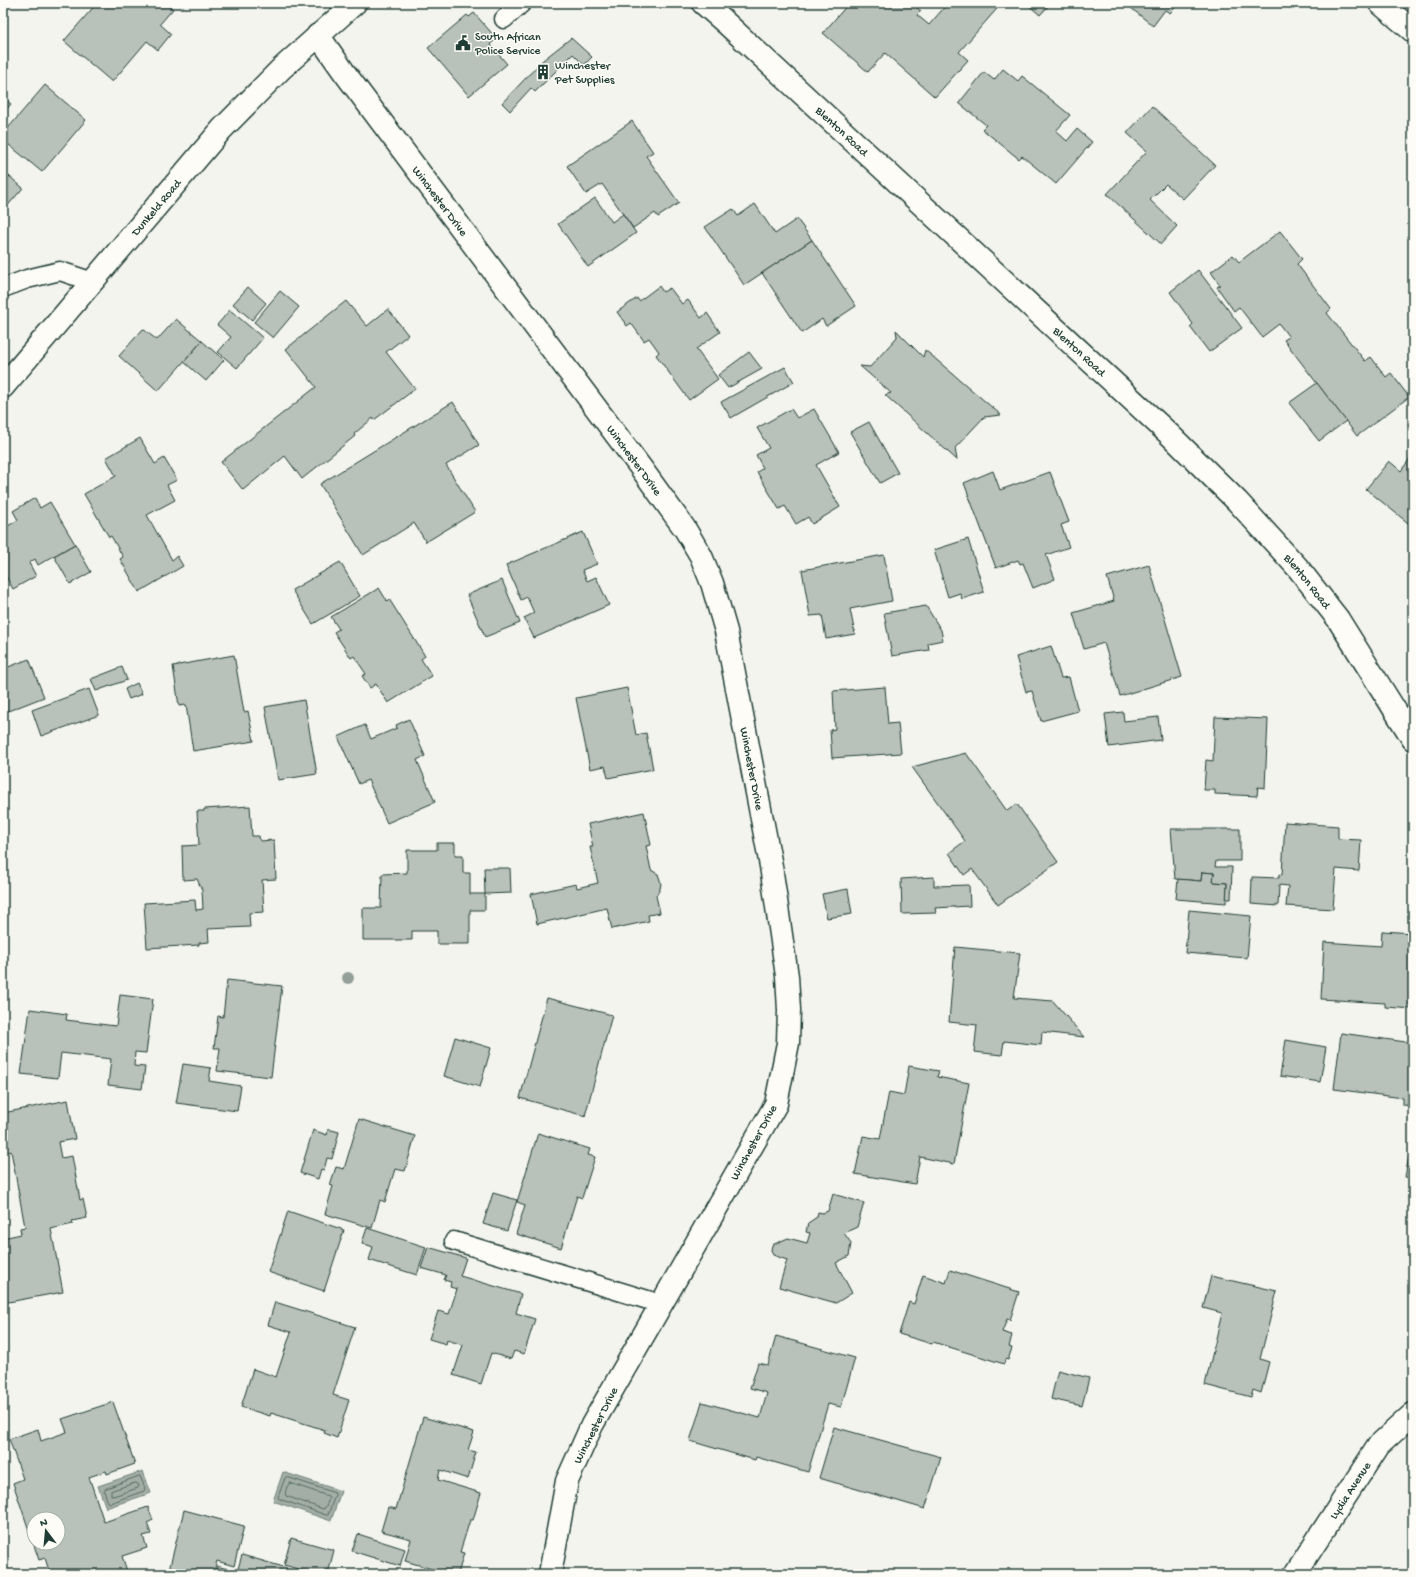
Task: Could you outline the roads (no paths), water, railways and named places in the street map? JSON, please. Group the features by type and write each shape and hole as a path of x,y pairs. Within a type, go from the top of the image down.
{"street":[{"name":"Dunkeld Road","path":"3,387 222,129 281,69 355,3"},
{"name":"Blenton Road","path":"703,3 728,24 1168,433 1237,501 1298,568 1338,619 1413,739"},
{"path":"1380,3 1413,31"},
{"name":"Winchester Drive","path":"318,35 344,72 641,468 685,529 701,556 712,583 726,631 773,882 788,976 788,1044 776,1104 592,1425 567,1481 550,1574"},
{"name":"Lydia Avenue","path":"1295,1574 1379,1445 1413,1414"}],"lane":[{"path":"504,19 522,3"},
{"path":"3,288 27,279 60,271 93,282"},
{"path":"454,1241 661,1304"}],"water":[{"path":"143,1471 151,1493 106,1508 98,1486"},
{"path":"283,1472 341,1491 331,1521 273,1501"}],"place":[{"name":"South African Police Service","path":"463,43"},
{"name":"Winchester Pet Supplies","path":"543,72"}]}
